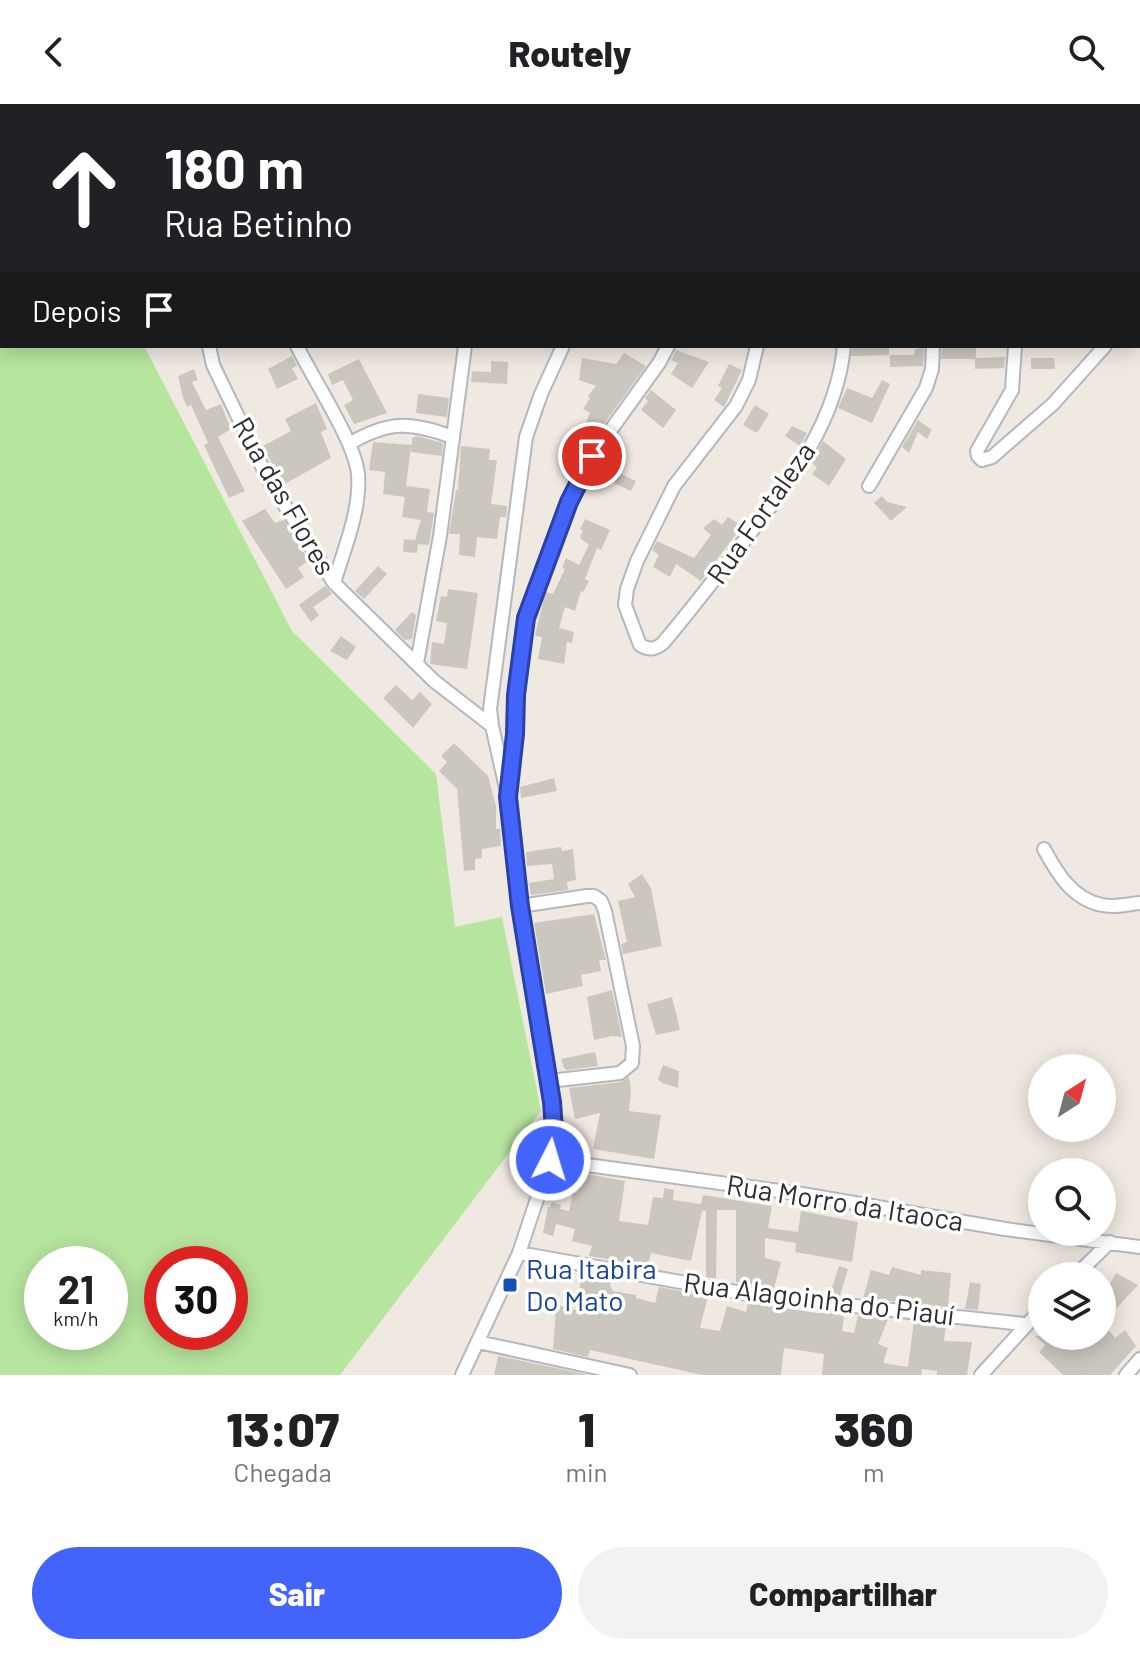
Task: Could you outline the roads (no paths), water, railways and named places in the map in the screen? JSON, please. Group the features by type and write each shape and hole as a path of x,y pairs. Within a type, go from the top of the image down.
{"street":[{"name":"Rua das Flores","path":"209,348 213,365 268,479 334,583 458,702 492,726"},
{"path":"298,348 356,463 358,492 334,583"},
{"path":"417,663 440,536 465,348"},
{"path":"462,1375 519,1253 550,1160 554,1130 549,1081 520,906 508,797 492,726 492,689 526,437 562,348"},
{"path":"508,797 526,618 569,502 592,456 667,348"},
{"name":"Rua Fortaleza","path":"757,348 749,380 736,406 674,486 637,561 625,605 640,645 647,649 657,648 663,643 770,507 808,452 834,399 844,348"},
{"path":"869,486 926,388 932,369 933,348"},
{"path":"1015,348 1012,390 1008,402 977,451 978,456 986,460 1053,404 1103,348"},
{"path":"349,444 372,430 393,425 430,428 452,437"},
{"path":"1044,849 1061,879 1086,899 1109,906 1140,903"},
{"path":"520,906 587,896 601,901 633,1046 632,1063 620,1073 549,1081"},
{"name":"Rua Morro da Itaoca","path":"550,1160 802,1194 1028,1232"},
{"name":"Rua Morro da Itaoca","path":"1116,1243 1140,1247"},
{"path":"1089,1262 1106,1246"},
{"name":"Rua Alagoinha do Piauí","path":"519,1253 759,1296 1024,1324"},
{"path":"981,1375 1028,1320"},
{"path":"478,1342 630,1375"},
{"path":"1126,1375 1140,1359"}],"place":[{"name":"Rua Itabira Do Mato","path":"510,1285"}]}
